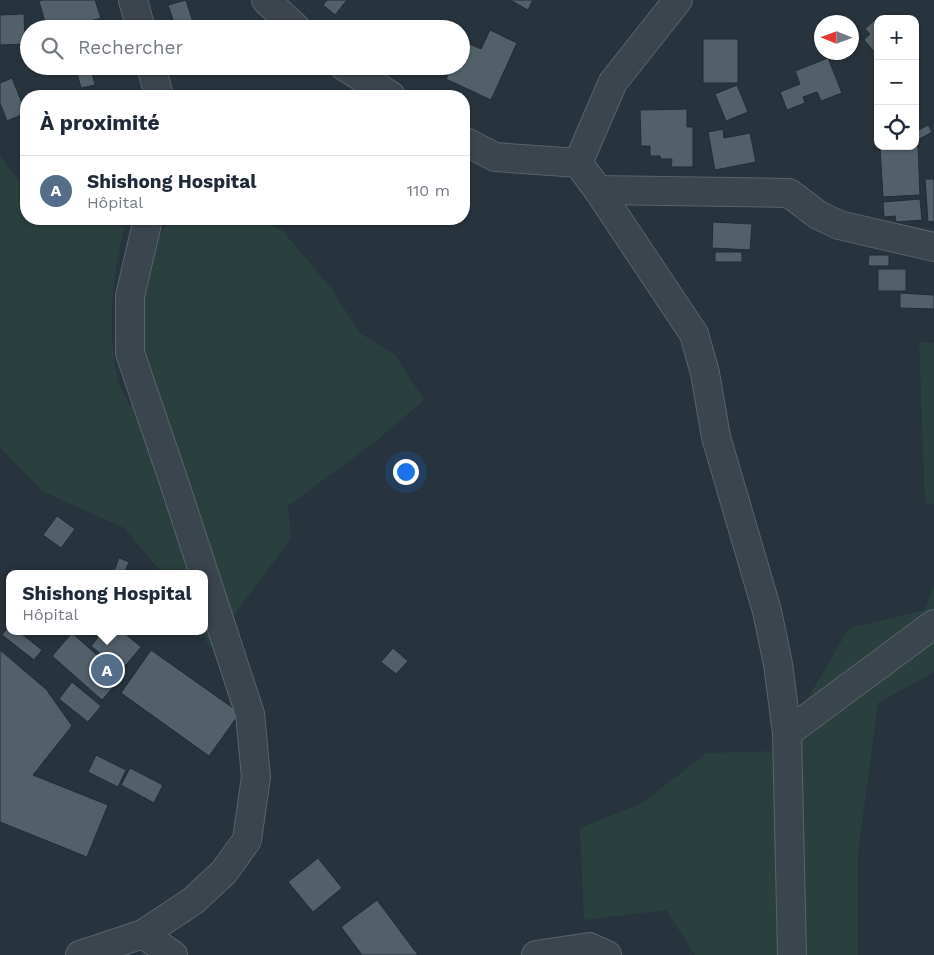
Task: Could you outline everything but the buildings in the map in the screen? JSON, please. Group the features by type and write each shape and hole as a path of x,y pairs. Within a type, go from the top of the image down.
{"street":[{"path":"134,0 139,20"},
{"path":"266,0 287,20"},
{"path":"578,163 613,82 678,0"},
{"path":"153,75 157,90"},
{"path":"358,75 382,90"},
{"path":"470,144 496,157 578,163 694,334 705,373 716,437 768,611 778,664 787,733 792,955"},
{"path":"598,190 789,193 818,215 839,225 934,247"},
{"path":"147,225 130,296 130,353 203,570"},
{"path":"80,955 143,934 194,901 224,872 247,840 256,777 250,714 208,586"},
{"path":"787,733 934,624"},
{"path":"143,934 173,955"},
{"path":"536,955 589,947 607,955"}],"green space":[{"path":"0,156 20,181 20,225 125,225 115,279 112,340 118,380 129,405 158,410 134,338 146,257 163,229 168,225 271,225 282,230 331,288 360,333 395,355 424,400 376,441 288,506 291,538 210,648 204,635 208,635 208,570 160,570 124,528 42,491 0,447"},
{"path":"919,342 934,343 934,505 925,503"},
{"path":"934,585 934,672 878,703 858,853 858,955 695,955 666,910 584,920 580,828 642,803 707,753 777,751 849,628 925,610"}],"place":[{"name":"Shishong Hospital","path":"107,670"}]}
